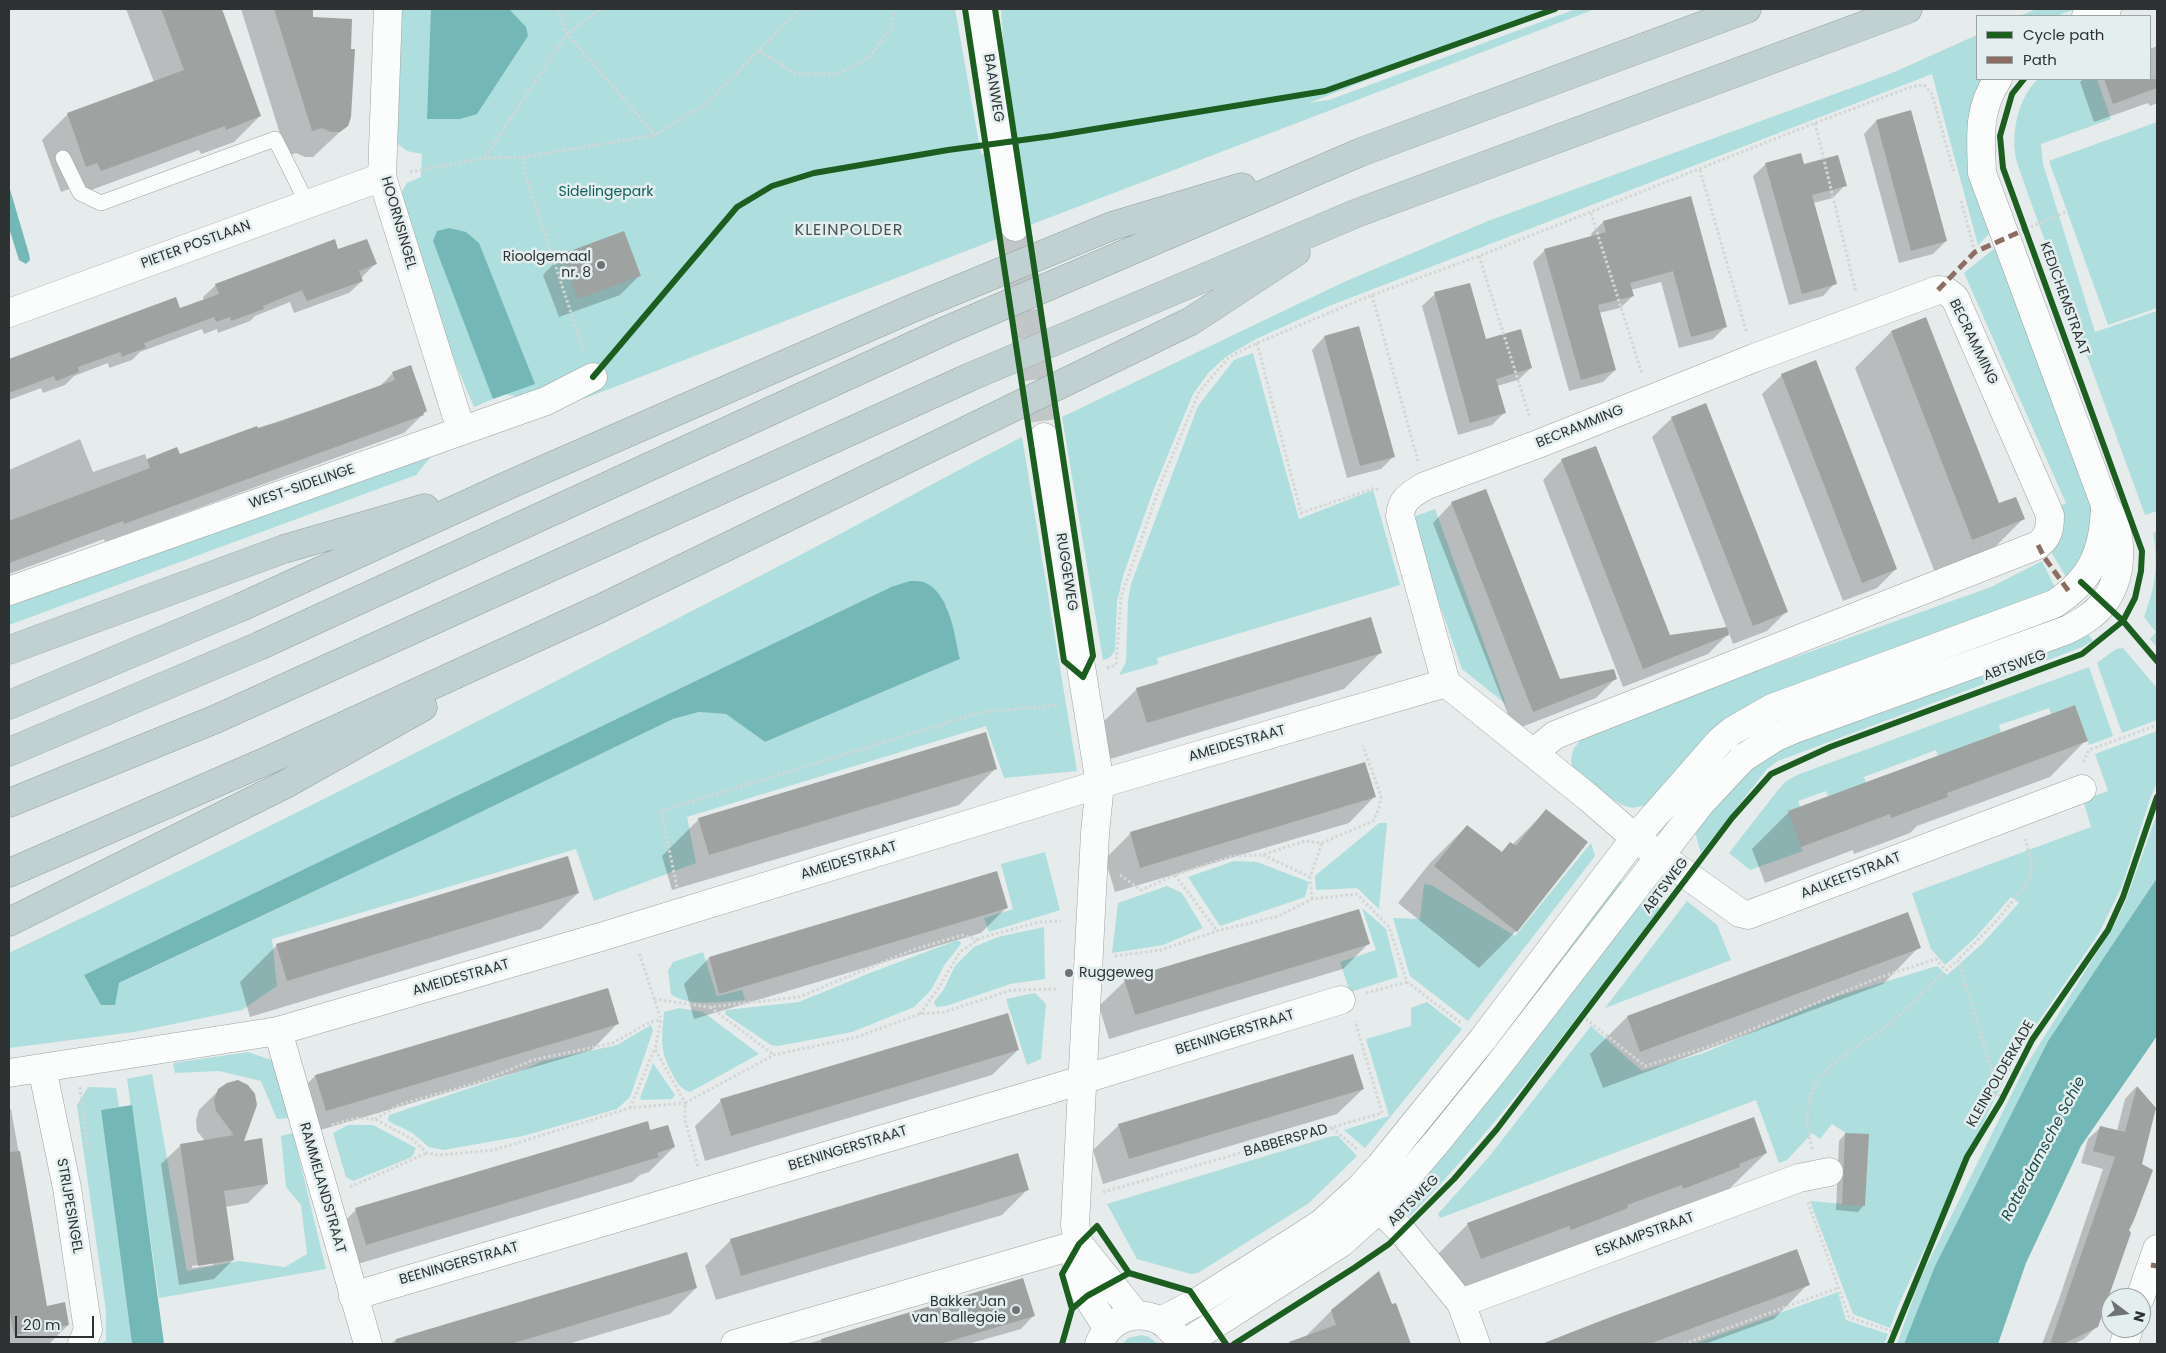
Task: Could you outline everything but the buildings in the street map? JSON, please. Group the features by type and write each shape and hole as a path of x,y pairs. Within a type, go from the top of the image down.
{"highway":[{"path":"9,752 259,646 947,330 1361,152 1747,9"},
{"path":"9,803 216,719 970,377 1357,213 1908,9"},
{"path":"9,705 239,608 691,404 1112,226 1361,152"},
{"path":"9,873 271,759 599,609 1191,321 1357,213"},
{"path":"9,650 284,548 513,483"},
{"path":"9,922 284,785 599,609"}],"street":[{"name":"HOORNSINGEL","path":"388,9 382,177 461,430"},
{"name":"BAANWEG","path":"980,9 1015,227"},
{"path":"2089,15 2107,9"},
{"path":"1104,1337 1120,1319 1148,1318 1197,1302 1322,1223 1360,1188 1380,1166 1482,1038 1635,838 1720,741 1746,722 1772,708 2054,604 2070,594 2083,580 2098,553 2104,530 2105,506 1982,173 1981,119 1997,80"},
{"name":"PIETER POSTLAAN","path":"9,313 382,177"},
{"name":"BECRAMMING","path":"1400,506 1408,496 1425,486 1538,444 1754,358 1938,290 1946,291 1955,298 2050,515 2050,527 2047,538 2038,545 1555,735 1533,753"},
{"name":"WEST-SIDELINGE","path":"9,591 546,400 594,377"},
{"name":"RUGGEWEG","path":"1044,437 1100,784 1095,833 1075,1225 1079,1244 1076,1274 1104,1337"},
{"path":"1400,506 1400,516 1446,683 1635,838"},
{"name":"ABTSWEG","path":"1184,1344 1341,1243 1380,1208 1489,1078 1700,804 1743,758 1776,737 2067,630 2092,615 2104,603 2118,569 2118,531 2112,515 2105,506"},
{"name":"AMEIDESTRAAT","path":"9,1073 278,1031 631,928 1100,784 1446,683"},
{"name":"AALKEETSTRAAT","path":"1635,838 1740,913 1748,915 2082,789"},
{"name":"BEENINGERSTRAAT","path":"353,1296 1082,1080 1348,1009"},
{"name":"RAMMELANDSTRAAT","path":"278,1031 368,1344"},
{"name":"STRIJPESINGEL","path":"42,1068 67,1188 88,1330 82,1344"},
{"name":"ESKAMPSTRAAT","path":"1461,1303 1816,1175"},
{"path":"1360,1188 1402,1231 1461,1303 1476,1344"},
{"path":"735,1344 1079,1244 1148,1318 1173,1332 1179,1344"},
{"path":"2143,1288 2157,1249"}],"lane":[{"path":"63,158 80,194 101,203 275,139 308,205"}],"path":[{"path":"558,9 567,34 655,136"},
{"path":"485,158 567,34 600,9"},
{"path":"382,177 485,158 524,157 655,136 708,102 800,9"},
{"path":"760,51 796,74 837,74 869,58 892,27 894,9"},
{"path":"682,912 661,811 982,712 1085,690 1116,665 1122,598 1161,483 1199,392 1229,357 1257,343 1372,295 1480,256 1815,123 1911,87 1924,86 1932,94 1955,178"},
{"path":"1815,123 1863,318"},
{"path":"524,157 525,174 594,377"},
{"path":"1700,170 1754,358"},
{"path":"1960,196 1975,252"},
{"path":"2026,229 2067,211"},
{"path":"1591,213 1649,399"},
{"path":"1480,256 1538,444"},
{"path":"1372,295 1425,486"},
{"path":"1257,343 1302,513 1375,488 1400,506"},
{"path":"2082,789 2079,770 2089,750 2157,724"},
{"path":"1094,874 1120,875 1141,890 1175,875 1233,856 1262,855 1305,841 1322,843 1372,821 1379,809 1381,796 1363,746"},
{"path":"1898,1323 1893,1335 1849,1317 1838,1288 1808,1134 1807,1106 1820,1077 1835,1061 1891,1023 1945,970 1958,960 2000,917 2030,879 2032,863 2017,814"},
{"path":"1312,899 1310,877 1322,843"},
{"path":"1262,855 1310,877"},
{"path":"1175,875 1217,932"},
{"path":"1089,960 1162,950 1217,932 1278,916 1312,899 1357,894 1389,927 1407,982 1468,1027"},
{"path":"920,1014 938,989 960,952 978,940 1040,922 1062,921"},
{"path":"630,1108 655,1049 661,1020 631,928"},
{"path":"654,999 710,1007 799,997 912,950 963,935 978,940"},
{"path":"1582,1016 1645,1066 1708,1046 1908,968 1936,959 1945,970"},
{"path":"1958,960 2001,1101"},
{"path":"1348,1009 1407,982"},
{"path":"306,1132 356,1118 375,1120 412,1139 427,1153 439,1155 494,1150 630,1108 685,1103 774,1055 857,1037 920,1014 944,1012 1012,990 1058,989"},
{"path":"710,1007 774,1055"},
{"path":"1576,1024 1588,1008"},
{"path":"375,1120 401,1104 477,1084 533,1060 613,1043 650,1022 661,1020"},
{"path":"655,1049 685,1103 685,1120 705,1192"},
{"path":"1332,1128 1359,1151"},
{"path":"324,1194 352,1187 427,1153"},
{"path":"1684,1344 1838,1288"}],"green space":[{"name":"Sidelingepark","path":"399,9 955,9 981,154 984,154 992,207 1013,197 1001,9 1547,9 1309,103 1329,100 1576,9 1595,9 1030,225 1029,218 996,231 997,239 586,398 546,401 491,392 493,399 474,407 417,273 398,199 407,183 421,177 422,154 407,151 397,143 395,104"},
{"path":"2037,9 2076,9 2059,15 2022,15"},
{"path":"1976,35 1976,80 1985,80 1992,231 1978,245 1932,74 1329,306 1256,339 1227,356 1209,372 1193,394 1153,491 1123,576 1117,602 1115,651 1109,658 1103,660 1062,417 1344,282 1488,221 1892,73"},
{"path":"2037,80 2097,80 2111,119 2041,144 2043,164 2095,332 2157,311 2157,511 2145,515 2017,160 2014,142 2016,122 2026,94"},
{"path":"2157,122 2157,308 2108,325 2049,161"},
{"path":"1995,248 2094,513 2095,533 2069,582 2050,550 2056,508 2066,503 1964,273"},
{"path":"1253,353 1299,519 1373,490 1400,585 1157,658 1158,664 1119,675 1126,662 1128,600 1131,584 1198,406 1234,360"},
{"path":"1022,437 1077,771 1004,778 986,726 687,817 696,863 594,901 576,849 272,939 277,986 242,1010 134,1032 9,1048 9,953 301,810 495,712 785,563","holes":["891,587 947,606 960,659 765,742 726,714 699,712 673,719 419,842 118,984 84,975"]},
{"path":"439,447 416,475 9,625 9,606"},
{"path":"1435,509 1506,704 1462,669 1413,528 1416,516"},
{"path":"2157,532 2157,647 2150,639 2156,632 2144,617 2155,576 2156,555 2153,533"},
{"path":"2042,561 2055,588 2048,595 1765,698 1735,713 1719,727 1647,805 1632,808 1622,805 1573,771 1571,760 1573,750 1581,739 1639,713 1991,587"},
{"path":"2087,632 2093,641 2080,648 1778,761 1767,769 1701,853 1694,829 1726,788 1769,753"},
{"path":"2123,648 2157,688 2157,720 2122,733 2097,663 2116,649"},
{"path":"2089,667 2113,736 2089,745 2075,705 2051,714 2049,708 1999,725 2001,732 1938,756 1936,750 1864,777 1866,783 1828,796 1826,791 1798,801 1800,807 1801,847 1803,851 1750,870 1729,853 1778,790 1785,782 1797,775"},
{"path":"2157,731 2157,783 2122,886 2099,933 2028,1037 1994,1100 1898,1306 1890,1328 1853,1314 1810,1201 1865,1206 1867,1160 1846,1133 1832,1124 1820,1139 1812,1133 1787,1160 1779,1163 1756,1100 1440,1218 1438,1214 1488,1158 1591,1026 1642,1071 1704,1053 1828,999 1937,966 1947,975 1982,944 2019,903 2011,897 1975,938 1945,965 1931,949 1912,893 2091,827 2083,800 2108,791 2095,754"},
{"path":"2157,814 2157,878 2048,1041 1935,1266 1904,1344 1897,1344 1920,1279 2024,1069 2116,922 2126,900"},
{"path":"1379,823 1387,823 1379,909 1357,888 1316,890 1315,876"},
{"path":"1591,843 1595,856 1468,1021 1410,976 1393,918 1420,919 1424,884 1431,885 1515,936"},
{"path":"1045,852 1060,910 989,932 984,918 1013,909 1001,864"},
{"path":"1234,861 1257,862 1309,882 1305,897 1220,926 1188,877"},
{"path":"1619,879 1625,885 1389,1182 1383,1177"},
{"path":"1167,886 1182,893 1203,928 1163,945 1112,953 1118,903"},
{"path":"1643,894 1660,908 1508,1106 1409,1217 1409,1196 1414,1185"},
{"path":"1687,901 1717,925 1731,960 1605,1008"},
{"path":"1362,908 1386,929 1398,977 1350,992 1340,962 1376,950"},
{"path":"1044,927 1045,979 1010,984 946,1006 936,1007 934,1002 944,989 955,966 974,947 998,937"},
{"path":"955,941 960,941 961,944 945,964 931,990 914,1007 852,1032 778,1046 771,1045 725,1014 726,1010 799,1002"},
{"path":"703,952 717,996 742,990 745,1000 696,1002 686,1001 671,994 668,971 673,962"},
{"path":"1035,993 1046,1004 1041,1059 1027,1065 1006,999"},
{"path":"1427,1002 1462,1029 1365,1148 1344,1130 1389,1116 1366,1039 1411,1026 1411,1008"},
{"path":"679,1008 703,1012 759,1054 690,1092 683,1089 668,1065 662,1043 664,1012"},
{"path":"651,1025 653,1031 630,1097 617,1109 523,1136 443,1150 429,1147 411,1132 388,1121 389,1115 521,1071 543,1061 617,1045"},
{"path":"248,1052 274,1061 289,1118 277,1119 261,1081 219,1071 175,1073 173,1063"},
{"path":"653,1063 675,1095 672,1099 642,1100 640,1098"},
{"path":"152,1074 187,1271 239,1261 285,1267 307,1254 301,1205 286,1187 281,1136 293,1133 326,1269 159,1298 127,1079"},
{"path":"88,1087 116,1088 119,1107 101,1110 132,1344 98,1344 106,1341 106,1311 77,1105"},
{"path":"348,1125 373,1125 416,1148 412,1157 353,1181 346,1177 333,1133"},
{"path":"1332,1136 1338,1136 1357,1156 1309,1203 1198,1273 1191,1274 1137,1259 1107,1204"},
{"path":"1838,1292 1846,1320 1888,1334 1884,1344 1694,1344"},
{"path":"1142,1335 1149,1337 1158,1344 1122,1344 1128,1338"}],"water":[{"path":"431,9 509,9 526,27 528,36 477,114 460,119 427,119"},
{"path":"9,186 29,254 30,260 26,264 19,260 9,228"},
{"path":"449,228 466,232 479,243 535,384 493,399 433,241 437,231"},
{"path":"910,581 926,583 941,597 950,617 960,659 765,742 726,714 699,712 673,719 419,842 119,983 115,1005 101,1005 84,975 891,587"},
{"name":"Rotterdamsche Schie","path":"2157,878 2157,1036 2081,1146 2026,1263 1998,1344 1904,1344 1935,1266 2048,1041"},
{"path":"132,1105 164,1344 132,1344 101,1110"}],"tunnel":[{"path":"1015,227 1044,437"}],"marked path":[{"path":"1938,290 1975,252 2026,229"},
{"path":"2038,545 2044,557 2070,593"},
{"path":"2151,1265 2157,1266"}],"cycle path":[{"path":"965,9 1064,661 1083,677 1093,656 995,9"},
{"path":"593,377 737,207 772,186 814,173 1325,91 1555,9"},
{"name":"KEDICHEMSTRAAT","path":"1234,1344 1389,1244 1454,1179 1497,1129 1732,818 1771,774 1830,747 2082,654 2123,621 2135,598 2141,571 2142,551 2003,168 2000,136 2012,94 2023,80"},
{"path":"2081,582 2123,621 2157,661"},
{"name":"KLEINPOLDERKADE","path":"1890,1344 1967,1157 2001,1101 2032,1040 2108,930 2123,897 2157,797"},
{"path":"1072,1309 1062,1274 1079,1244 1097,1226 1129,1273"},
{"path":"1062,1344 1072,1309 1087,1296 1129,1273 1190,1291 1226,1344"}],"place":[{"name":"Rioolgemaal nr. 8","path":"601,265"},
{"name":"Ruggeweg","path":"1069,973"},
{"name":"Bakker Jan van Ballegoie","path":"1016,1310"}],"district":[{"name":"KLEINPOLDER","path":"849,231"}]}
